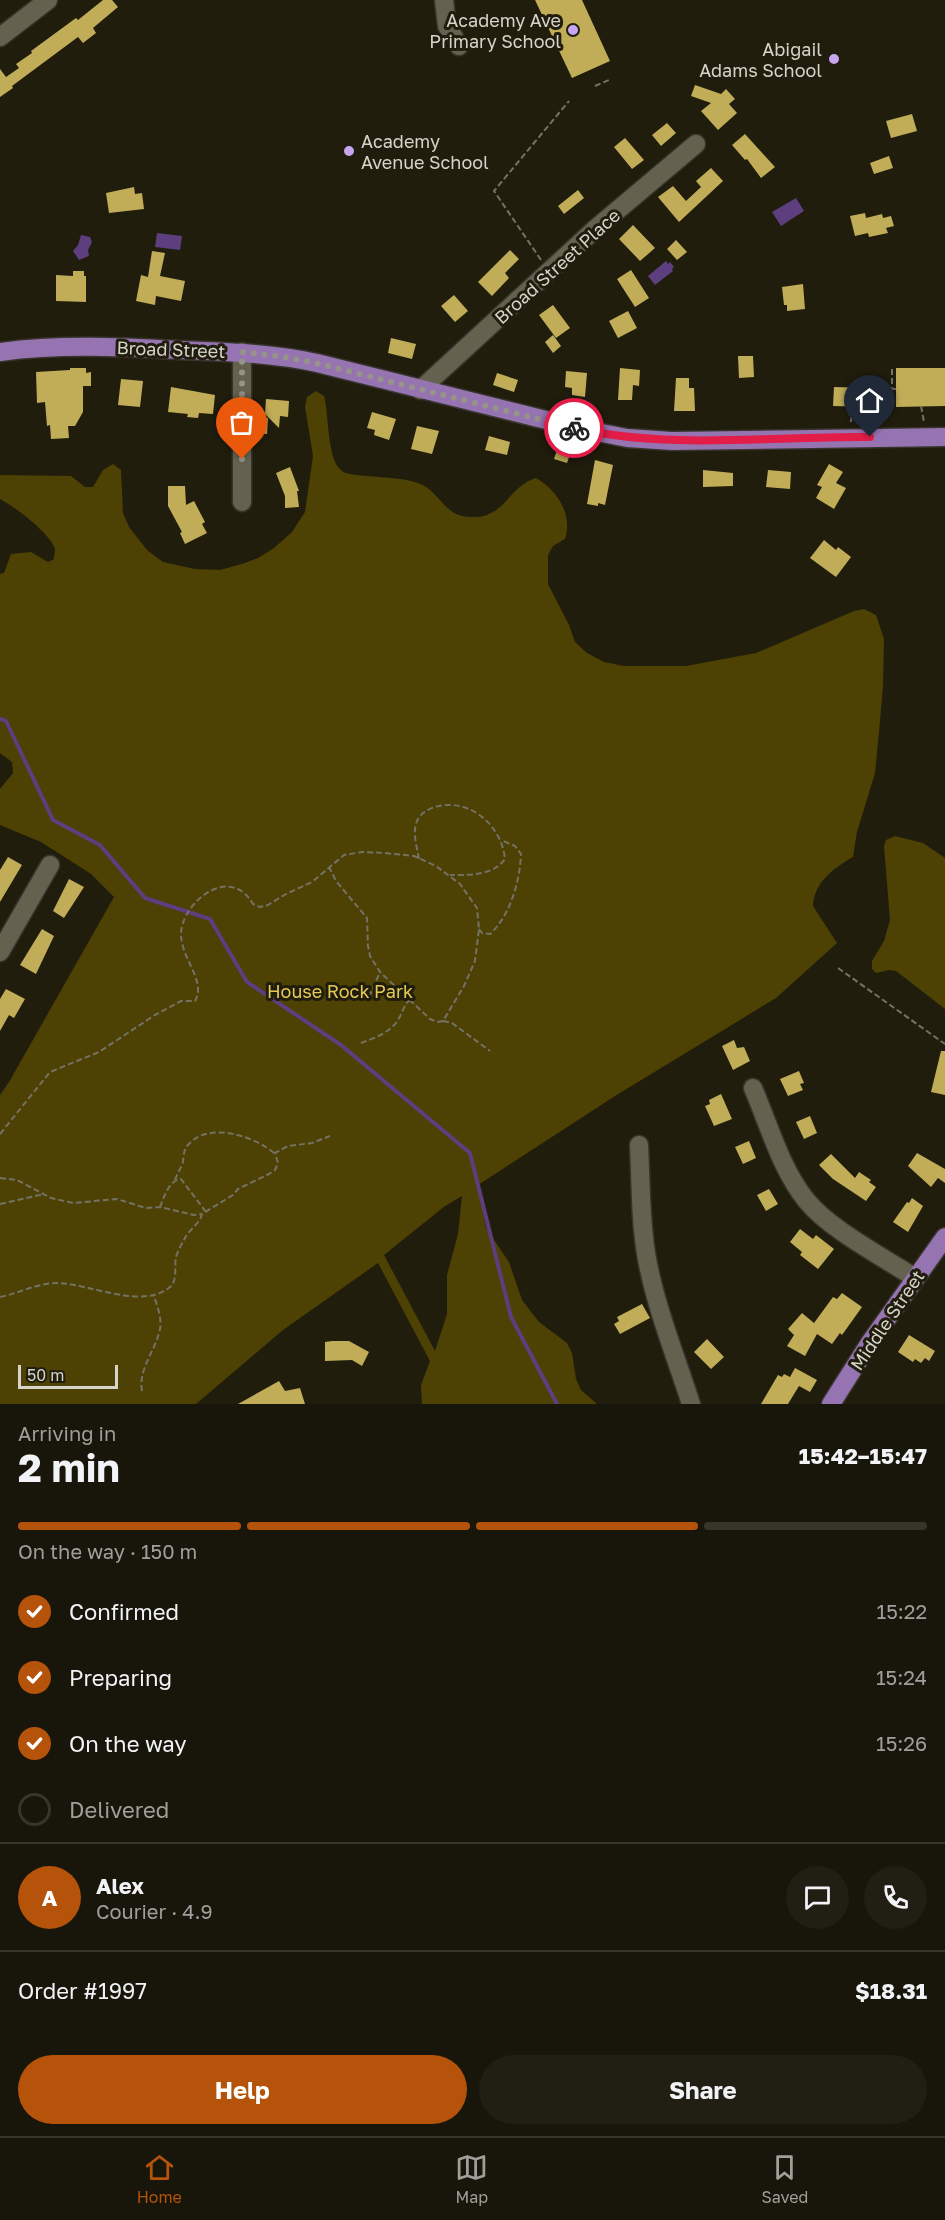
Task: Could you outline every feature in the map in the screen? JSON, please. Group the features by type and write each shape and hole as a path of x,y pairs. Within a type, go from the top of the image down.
{"main road":[{"name":"Broad Street","path":"0,352 100,347 242,352 301,359 548,422 627,438 682,441 945,436"},
{"name":"Middle Street","path":"831,1404 945,1237"}],"street":[{"path":"0,37 48,0"},
{"path":"444,0 447,26 459,46"},
{"name":"Broad Street Place","path":"420,390 594,230 696,144"},
{"path":"242,352 242,502"},
{"path":"0,952 7,925 50,865"},
{"path":"753,1088 790,1175 807,1201 818,1213 836,1226 915,1278"},
{"path":"639,1145 642,1225 647,1261 692,1404"}],"path":[{"path":"596,87 609,80"},
{"path":"549,272 495,191 569,101"},
{"path":"892,369 892,389 896,388"},
{"path":"419,859 415,840 417,820 430,808 456,805 470,808 483,817 500,840 505,859 500,866 486,872 450,875"},
{"path":"479,928 482,933 490,934 497,927 508,908 517,881 521,854 515,846 500,840"},
{"path":"0,1134 50,1072 99,1052 126,1033 182,1001 195,1001 199,996 198,984 181,945 182,927 192,908 207,893 229,886 239,888 247,894 253,904 260,907 268,905 312,882 344,855 362,852 404,855 419,859 450,875 460,884 477,908 479,928 476,961 464,986 442,1021"},
{"path":"329,867 336,881 367,918 370,956 380,972 430,1019 452,1023 490,1051"},
{"path":"838,968 945,1044"},
{"path":"369,997 380,972"},
{"path":"361,1043 385,1033 393,1026 400,1017 401,1009 410,999"},
{"path":"0,1297 35,1286 57,1283 85,1286 118,1294 154,1296 172,1286 175,1278 176,1257 192,1227 201,1220 204,1213 232,1196 238,1189 275,1170 278,1163 275,1153 261,1143 237,1134 221,1132 196,1137 187,1146 176,1180 172,1183 160,1207"},
{"path":"275,1153 288,1146 312,1143 330,1136"},
{"path":"0,1179 16,1180 44,1194 74,1203 117,1199 146,1208 160,1207 204,1213"},
{"path":"176,1180 181,1179 204,1213"},
{"path":"0,1204 44,1194"},
{"path":"142,1391 141,1384 147,1362 159,1334 160,1323 154,1296"}],"green space":[{"name":"House Rock Park","path":"316,391 324,396 333,456 336,464 344,472 418,483 432,492 454,513 471,517 485,516 496,510 522,485 536,478 551,489 565,512 567,530 565,539 553,546 548,555 548,584 575,642 587,653 604,662 624,666 686,666 756,653 854,611 864,609 876,615 884,639 883,686 875,773 857,832 853,857 826,877 814,897 813,906 837,943 776,998 615,1096 478,1185 486,1228 509,1262 522,1300 539,1322 567,1343 572,1353 576,1379 581,1390 597,1404 422,1404 421,1385 430,1361 378,1263 283,1330 196,1404 0,1404 0,1095 114,897 91,874 41,842 0,825 0,789 13,773 12,762 0,753 0,574 4,573 11,554 31,552 48,562 54,559 55,549 40,528 0,499 0,475 71,476 85,487 93,487 103,470 113,464 121,470 123,513 129,527 147,550 163,562 195,569 220,570 258,558 274,548 292,532 305,512 313,456 305,407 307,397","holes":["462,1196 458,1234 447,1275 447,1314 435,1351 384,1255 445,1206"]},
{"path":"895,836 923,843 945,858 945,1009 896,971 876,973 872,969 872,961 884,941 890,920 884,846 886,840"}],"shaded area":[{"path":"796,198 804,211 781,226 772,212"},
{"path":"157,233 182,236 180,250 155,247"},
{"path":"81,235 90,237 92,242 88,250 89,256 79,260 73,251"},
{"path":"666,261 674,267 673,271 655,285 648,276"}],"building":[{"path":"103,0 112,0 118,7 93,28 96,33 83,43 78,37 0,97 0,69 6,77 19,68 16,64 32,53 31,51 76,18 78,20"},
{"name":"Academy Ave Primary School","path":"535,0 582,0 610,61 572,78"},
{"path":"695,85 721,94 726,89 735,99 729,104 737,113 718,130 701,111 711,103 691,96"},
{"path":"912,114 917,131 891,138 886,121"},
{"path":"667,123 676,133 661,146 652,135"},
{"path":"745,134 775,167 761,178 747,159 745,160 732,145"},
{"path":"625,138 644,160 632,169 614,147"},
{"path":"889,156 893,168 874,174 870,163"},
{"path":"711,168 723,181 679,222 658,197 673,186 686,201 701,187 696,181"},
{"path":"134,187 135,194 142,193 144,209 109,213 106,193"},
{"path":"578,190 584,198 564,214 558,206"},
{"path":"865,213 866,218 882,214 883,218 891,216 894,226 886,228 888,233 869,237 868,233 855,236 850,216"},
{"path":"633,225 655,248 640,261 619,239"},
{"path":"676,240 687,252 677,260 667,249"},
{"path":"510,250 519,259 505,273 509,278 492,296 478,282"},
{"path":"152,251 165,253 160,276 185,281 181,301 156,296 155,305 136,301 141,275 148,277"},
{"path":"631,270 649,298 635,307 617,279"},
{"path":"73,271 84,271 86,302 56,301 56,275 73,276"},
{"path":"803,284 805,309 787,311 782,287"},
{"path":"454,295 468,311 455,322 441,306"},
{"path":"553,305 570,328 556,338 539,315"},
{"path":"628,311 637,328 618,338 609,321"},
{"path":"553,335 561,346 553,353 545,342"},
{"path":"391,338 416,344 412,359 388,353"},
{"path":"738,356 753,356 754,377 739,378"},
{"path":"70,368 86,368 86,373 91,372 91,386 83,386 83,412 75,426 68,426 69,438 51,439 50,425 47,426 45,402 37,403 36,372 70,370"},
{"path":"620,368 640,370 639,386 633,385 632,400 618,400"},
{"path":"896,368 945,368 945,406 896,407"},
{"path":"566,371 587,373 585,397 572,395 572,388 565,387"},
{"path":"497,373 518,380 514,392 493,385"},
{"path":"676,378 689,378 689,388 694,388 695,411 674,411"},
{"path":"121,379 143,381 140,407 118,405"},
{"path":"171,387 215,395 213,414 199,413 198,418 187,417 188,414 168,412"},
{"path":"834,387 873,388 873,407 833,406"},
{"path":"266,399 289,401 288,417 280,416 279,428 265,414"},
{"path":"372,412 396,419 389,440 374,435 375,430 367,428"},
{"path":"253,417 268,418 267,434 253,433"},
{"path":"417,426 439,431 432,454 411,449"},
{"path":"489,436 510,442 507,455 485,450"},
{"path":"559,444 572,448 567,463 554,459"},
{"path":"595,460 613,465 605,505 598,503 598,506 587,504"},
{"path":"829,464 843,472 836,483 846,488 834,509 816,498 822,487 817,485"},
{"path":"290,467 299,491 297,491 299,507 285,508 285,496 276,473"},
{"path":"703,470 733,473 733,486 703,487"},
{"path":"768,470 791,472 790,489 766,487"},
{"path":"168,486 185,486 186,505 194,501 205,522 202,524 207,533 185,544 180,533 182,532 168,506"},
{"path":"824,540 836,550 838,547 851,557 836,577 810,558"},
{"path":"8,857 22,865 0,902 0,870"},
{"path":"69,879 84,887 64,918 53,911"},
{"path":"42,929 54,936 36,974 20,965"},
{"path":"6,989 25,999 14,1018 9,1015 0,1031 0,999"},
{"path":"734,1040 737,1048 744,1047 750,1061 733,1070 722,1046"},
{"path":"941,1051 945,1051 945,1095 931,1092"},
{"path":"799,1071 804,1083 800,1084 803,1090 788,1096 780,1079"},
{"path":"721,1094 732,1119 714,1126 705,1106 710,1104 709,1100"},
{"path":"810,1116 817,1133 804,1139 796,1122"},
{"path":"749,1141 756,1158 743,1164 735,1147"},
{"path":"917,1153 945,1169 945,1183 938,1178 931,1187 908,1166"},
{"path":"831,1154 855,1178 859,1172 871,1180 869,1182 876,1187 866,1201 833,1179 819,1165"},
{"path":"769,1189 778,1204 766,1211 757,1195"},
{"path":"912,1198 923,1206 908,1232 893,1222"},
{"path":"800,1229 813,1239 816,1235 834,1249 818,1269 800,1255 802,1252 790,1242"},
{"path":"842,1293 862,1307 842,1335 840,1333 832,1344 817,1334 805,1356 787,1346 794,1335 788,1329 802,1313 814,1323 833,1297 837,1299"},
{"path":"642,1304 650,1318 620,1334 614,1324 619,1321 617,1317"},
{"path":"909,1335 935,1351 929,1361 925,1358 921,1363 915,1359 913,1362 898,1352"},
{"path":"707,1339 724,1357 711,1369 694,1352"},
{"path":"349,1341 369,1352 362,1366 352,1360 325,1361 325,1342"},
{"path":"795,1368 817,1380 810,1392 799,1386 788,1404 761,1404 778,1375 782,1377 784,1374 790,1377"},
{"path":"279,1381 285,1391 300,1388 305,1404 238,1404"}],"waterway":[{"path":"0,719 6,721 53,820 100,845 145,898 210,919 247,982 341,1045 470,1153 511,1317 557,1404"}],"way so far":[{"path":"242,459 242,352 301,359 574,428"}],"place":[{"name":"Academy Ave Primary School","path":"573,30"},
{"name":"Abigail Adams School","path":"834,59"},
{"name":"Academy Avenue School","path":"349,151"}],"route":[{"path":"574,428 627,438 672,441 870,437"}]}
